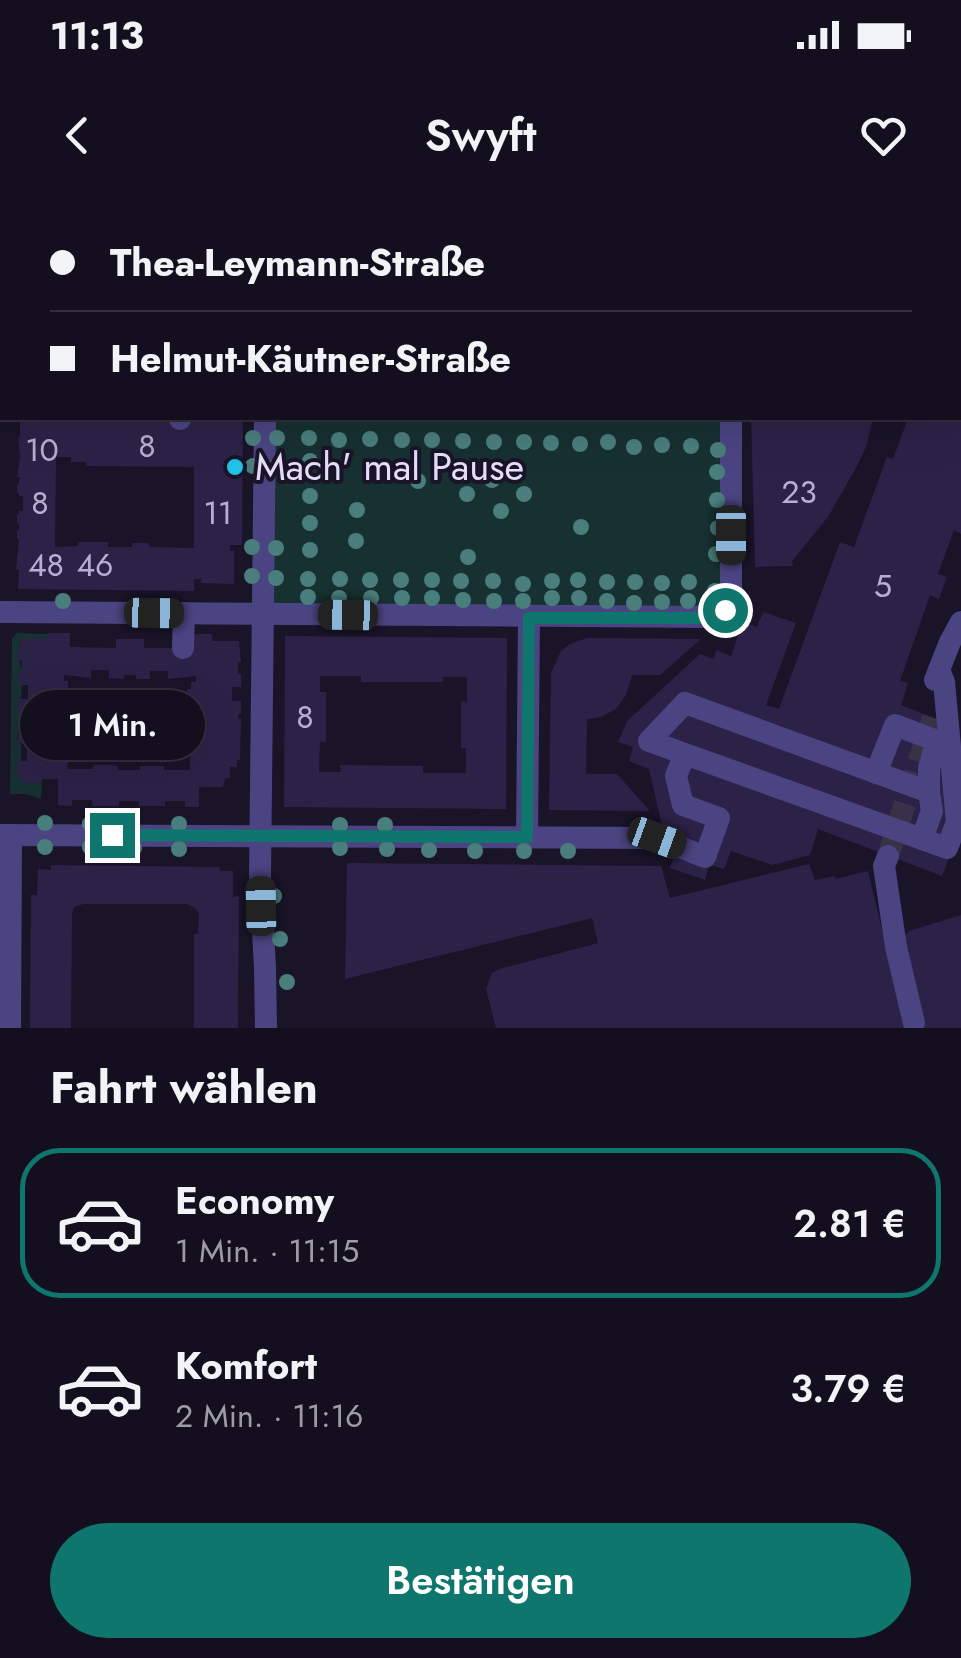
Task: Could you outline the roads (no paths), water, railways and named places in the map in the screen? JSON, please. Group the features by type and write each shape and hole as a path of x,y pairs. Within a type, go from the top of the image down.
{"street":[{"path":"264,420 261,836 266,1028"},
{"path":"0,612 124,602 184,614 714,618 725,610 731,595 731,420"},
{"path":"183,648 184,614"},
{"path":"527,837 529,618"},
{"path":"932,834 946,815 935,730 935,680 961,622"},
{"path":"929,792 684,703 649,741 932,834 947,848 957,822 944,682 939,670"},
{"path":"876,773 894,725 935,730"},
{"path":"932,834 929,768 935,730"},
{"path":"10,1027 20,996 5,835 657,838 706,857 720,818 683,805 676,776 685,754"},
{"path":"631,840 673,859"},
{"path":"888,856 884,866 896,947 914,1023"}],"tunnel":[{"path":"888,856 933,718"}],"place":[{"name":"Mach' mal Pause","path":"235,467"}]}
